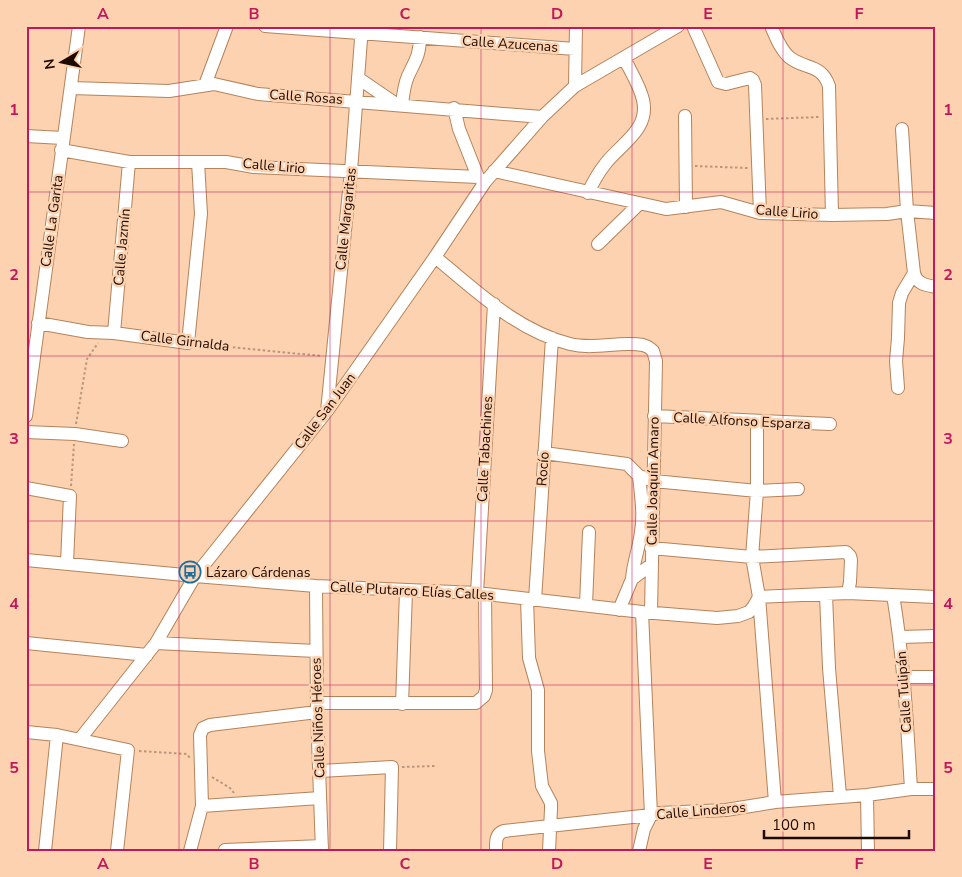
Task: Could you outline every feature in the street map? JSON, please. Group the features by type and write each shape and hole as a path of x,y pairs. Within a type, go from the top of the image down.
{"street":[{"name":"Calle La Garita","path":"26,416 31,348 38,323 79,26"},
{"path":"205,84 227,26"},
{"name":"Calle Azucenas","path":"265,26 361,30 420,37 575,48"},
{"path":"575,86 576,26"},
{"name":"Calle San Juan","path":"80,739 156,643 195,576 327,411 435,257 482,179 494,171 542,117 575,86 678,26"},
{"path":"693,26 718,82 726,84 746,79 753,80 756,89 760,212"},
{"path":"771,26 787,54 792,59 816,68 827,80 830,94 832,215"},
{"name":"Calle Margaritas","path":"327,411 351,171 361,30"},
{"path":"358,78 399,104 408,76 418,56 420,37"},
{"path":"588,193 607,162 640,128 644,102 624,58"},
{"name":"Calle Rosas","path":"71,88 169,91 214,84 258,94 454,108 542,117"},
{"path":"454,108 459,128 482,179"},
{"path":"684,116 686,207"},
{"path":"902,129 907,212 914,272 916,279 921,283 936,287"},
{"name":"Calle Lirio","path":"26,136 129,162 226,162 254,167 482,179"},
{"name":"Calle Jazmín","path":"110,333 129,162"},
{"path":"188,343 201,214 198,162"},
{"name":"Calle Lirio","path":"494,171 666,209 721,202 760,212 832,215 907,212 936,213"},
{"path":"598,244 638,204"},
{"path":"435,257 514,320 552,338"},
{"path":"898,388 896,360 899,303 902,293 914,272"},
{"name":"Calle Tabachines","path":"402,704 471,704 480,700 486,690 481,594 494,304"},
{"name":"Calle Girnalda","path":"38,323 88,332 188,343"},
{"name":"Calle Joaquín Amaro","path":"552,338 572,345 585,346 644,345 653,351 656,361 652,564 647,612 651,815"},
{"name":"Rocío","path":"550,826 550,803 542,786 538,751 538,690 529,658 531,599 552,338"},
{"name":"Calle Alfonso Esparza","path":"654,416 830,424"},
{"path":"757,422 757,490 752,557 759,597 775,802"},
{"path":"26,432 75,434 122,441"},
{"path":"544,453 627,464 639,476 654,481 757,490 798,488"},
{"path":"619,610 632,579 633,565 640,544 642,530 639,476"},
{"path":"26,488 70,496 67,563"},
{"path":"586,605 589,532"},
{"path":"651,548 752,557 830,552 848,553 851,560 848,593"},
{"name":"Calle Plutarco Elías Calles","path":"26,560 316,586 481,594 619,610 717,618 738,616 749,612 759,597"},
{"path":"632,579 652,564"},
{"name":"Calle Niños Héroes","path":"316,586 317,707 322,848"},
{"path":"190,851 202,806 200,735 203,728 210,725 317,707 402,704 406,591"},
{"path":"759,597 848,593 935,598"},
{"path":"826,595 829,668 837,743 840,796"},
{"name":"Calle Tulipán","path":"893,595 904,677 911,789"},
{"path":"900,637 936,636"},
{"path":"26,643 147,655"},
{"path":"156,643 316,650"},
{"path":"904,677 936,677"},
{"path":"26,732 80,739 128,750 117,851"},
{"path":"45,851 57,735"},
{"path":"320,771 392,767 390,851"},
{"name":"Calle Linderos","path":"496,851 496,838 501,832 659,813 726,810 775,802 867,795 911,789 936,789"},
{"path":"867,795 868,851"},
{"path":"202,806 320,798"},
{"path":"639,851 644,829 651,815"},
{"path":"549,851 550,826"},
{"path":"225,850 322,848"}],"path":[{"path":"757,120 829,117"},
{"path":"685,166 758,168"},
{"path":"70,496 77,412 87,359 110,333"},
{"name":"Calle Girnalda","path":"188,343 332,357"},
{"path":"128,750 187,754 200,770 230,788 242,803"},
{"path":"392,767 436,766"}],"place":[{"name":"Lázaro Cárdenas","path":"190,572"}]}
